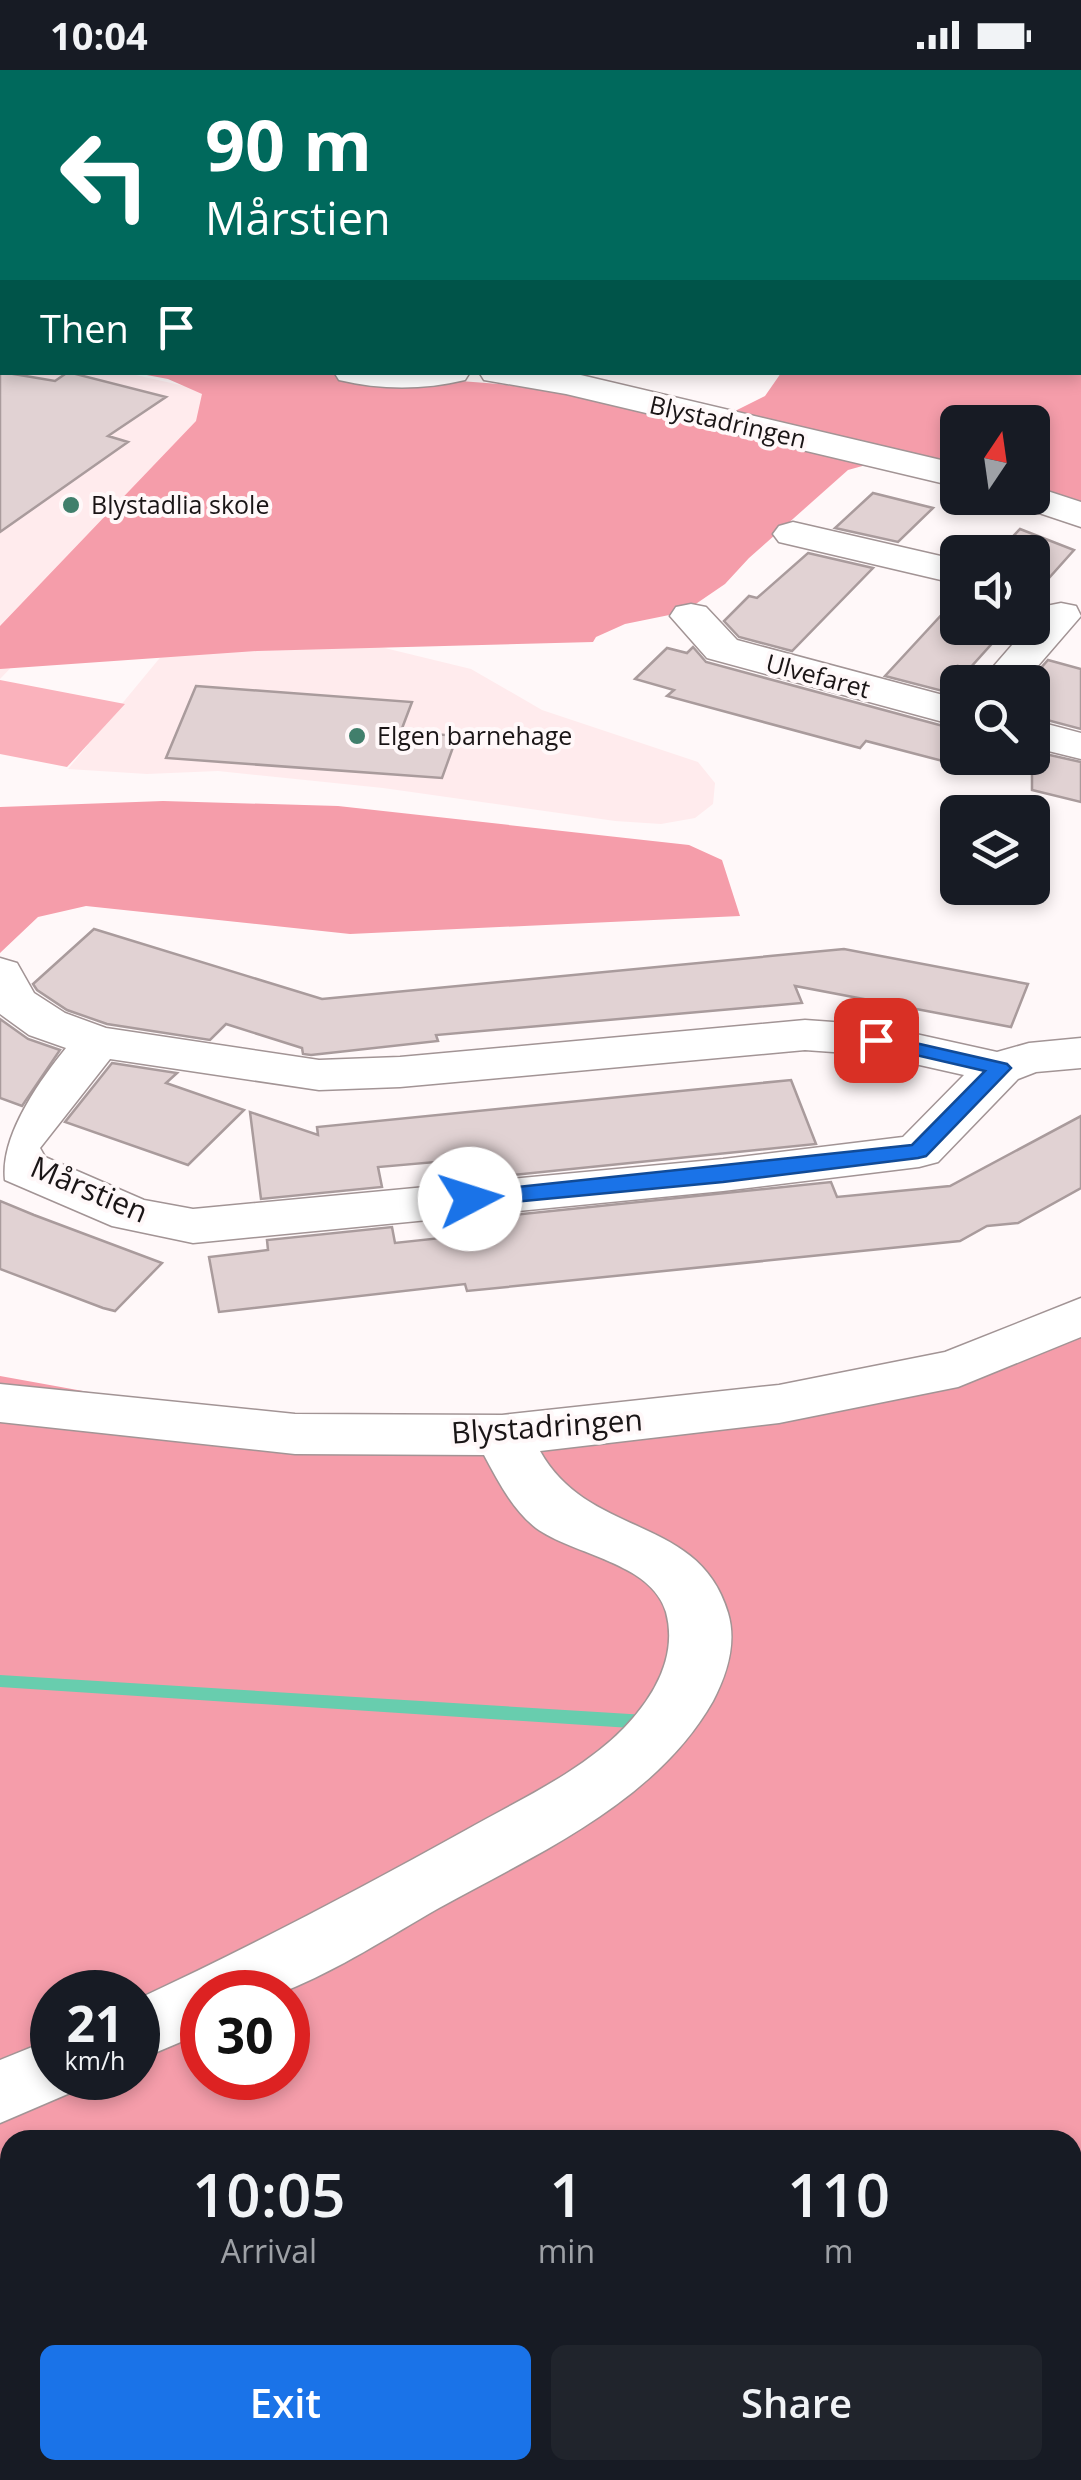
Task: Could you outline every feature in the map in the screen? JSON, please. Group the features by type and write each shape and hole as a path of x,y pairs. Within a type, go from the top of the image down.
{"street":[{"path":"382,375 432,375"},
{"name":"Blystadringen","path":"516,375 566,383 940,472"},
{"path":"1050,504 1081,515"},
{"path":"793,534 940,568"},
{"path":"1015,665 1058,613"},
{"name":"Ulvefaret","path":"691,616 722,649 940,708"},
{"path":"1050,738 1081,746"},
{"path":"0,974 14,1001 36,1016 97,1042 319,1076 805,1035 876,1040 1000,1068 1029,1058 1081,1053"},
{"name":"Mårstien","path":"97,1042 13,1146 24,1168 131,1214 193,1226 723,1175 918,1151 1000,1068"},
{"name":"Blystadringen","path":"0,1404 296,1434 502,1435 778,1404 958,1368 1081,1316"},
{"path":"262,1970 412,1892 554,1811 644,1748 684,1700 700,1654 700,1620 688,1591 662,1562 594,1534 542,1500 502,1435"},
{"path":"0,2093 30,2079"}],"shaded area":[{"name":"Blystadlia skole","path":"0,375 136,375 264,404 0,679"},
{"path":"147,375 383,375 499,384 686,409 737,410 765,396 780,375 1081,375 1081,505 1050,496 1050,405 940,405 940,468 884,460 848,470 725,584 684,612 625,624 593,642 257,651 0,669 0,626 196,421 202,394 168,379"},
{"name":"Elgen barnehage","path":"187,625 356,641 471,669 542,710 698,762 715,783 713,804 695,818 661,824 218,771 147,774 68,769"},
{"path":"0,680 125,704 67,767 0,754"},
{"path":"163,801 338,806 689,845 722,860 740,916 350,934 86,906 38,917 0,953 0,807"},
{"path":"1081,1307 1081,2130 0,2130 0,1376 199,1412 497,1416 694,1407 899,1369"}],"building":[{"path":"0,375 55,381 64,375 80,375 166,397 108,436 128,442 0,532"},
{"path":"873,493 933,508 898,542 835,528"},
{"path":"1020,529 1035,535 1014,535"},
{"path":"1050,541 1074,550 1050,577"},
{"path":"808,553 873,568 792,651 739,637 724,621 749,596 757,598"},
{"path":"940,616 940,645 991,645 973,665 940,665 940,690 885,676"},
{"path":"693,647 706,662 940,725 940,760 866,741 860,748 667,696 674,690 635,679 667,648 687,653"},
{"path":"1048,660 1081,669 1081,729 1050,721 1050,665 1044,665"},
{"path":"196,686 412,702 401,731 457,736 442,778 166,758"},
{"path":"1050,755 1081,762 1081,802 1032,790 1032,775 1050,775"},
{"path":"94,929 322,999 844,949 1028,984 1011,1027 795,986 802,1003 436,1035 438,1041 311,1055 303,1054 302,1048 226,1024 210,1040 107,1024 67,1010 33,984"},
{"path":"0,1019 28,1039 60,1050 22,1106 0,1098"},
{"path":"112,1063 177,1073 166,1083 244,1110 188,1165 65,1122"},
{"path":"791,1080 816,1144 474,1179 469,1159 378,1167 382,1187 261,1199 250,1112 318,1135 317,1127"},
{"path":"1081,1116 1081,1188 1018,1223 987,1226 960,1241 467,1291 465,1284 219,1312 209,1257 268,1250 267,1240 392,1227 395,1243 488,1233 484,1218 831,1182 837,1197 950,1186"},
{"path":"0,1201 162,1263 115,1311 0,1269"}],"waterway":[{"path":"0,1681 646,1722"}],"place":[{"name":"Blystadlia skole","path":"71,505"},
{"name":"Elgen barnehage","path":"357,736"}],"route":[{"path":"470,1199 723,1175 918,1151 951,1122 1000,1068 876,1040"}]}
